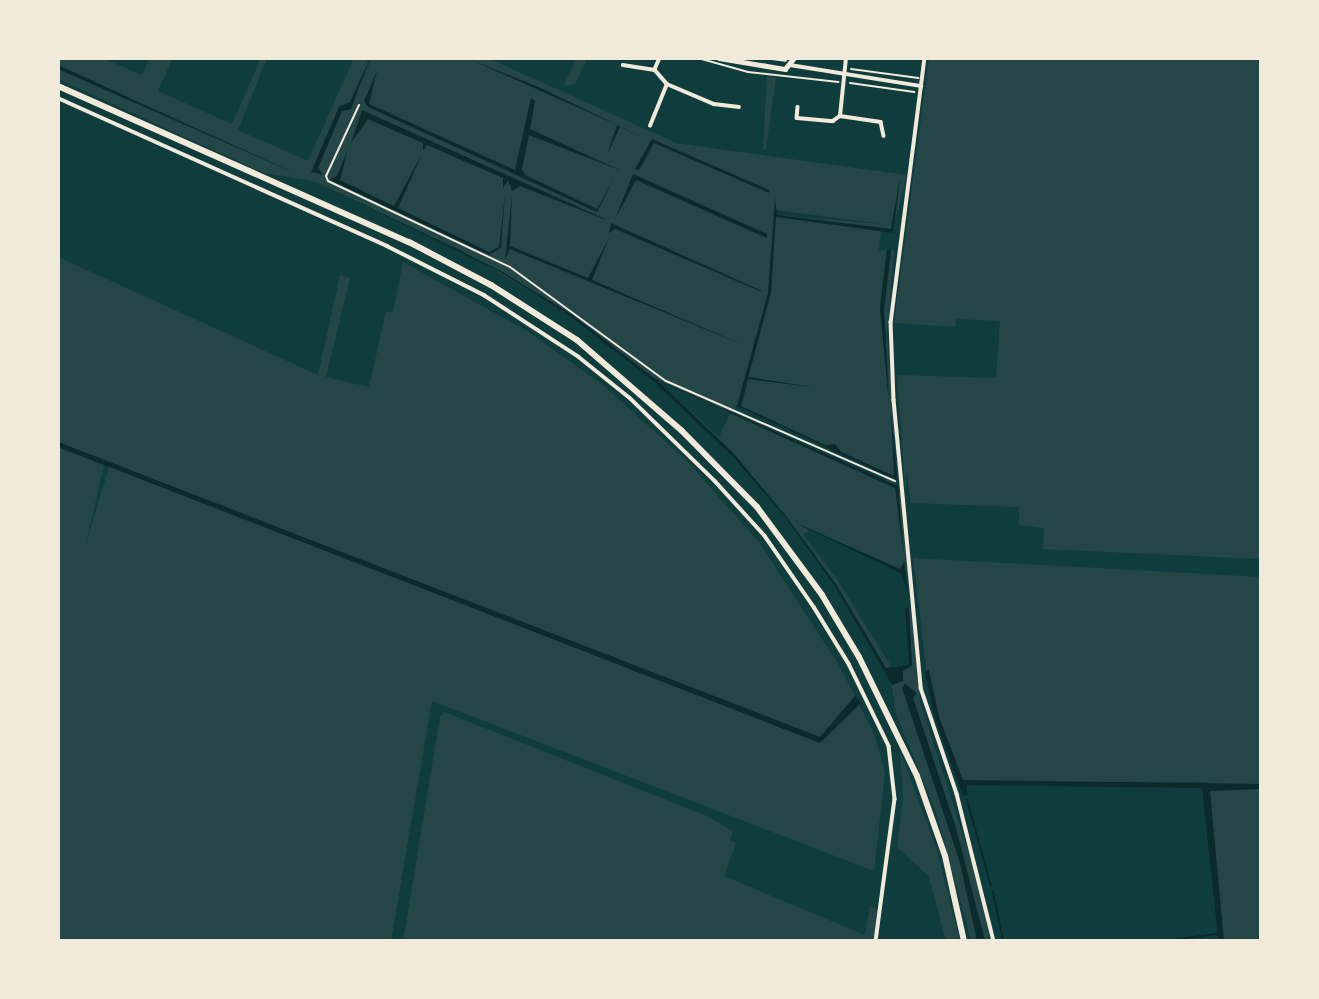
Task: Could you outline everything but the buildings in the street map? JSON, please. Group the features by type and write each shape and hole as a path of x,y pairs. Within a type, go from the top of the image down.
{"highway":[{"path":"58,86 409,242 506,294 577,340 682,431 757,507 822,595 859,657 917,776 945,856 964,941"}],"street":[{"path":"655,70 660,58"},
{"path":"719,58 766,67 790,65 844,76 921,86"},
{"path":"790,65 794,58"},
{"path":"840,116 846,58"},
{"path":"925,58 891,322 903,482 921,688 957,794 993,941"},
{"path":"623,65 655,70 667,84 714,104 739,107"},
{"path":"650,126 667,84"},
{"path":"58,98 387,246 506,308 630,398 715,481 765,536 849,664 890,746 896,777 876,941"},
{"path":"798,107 797,118 833,121 840,116 881,122 886,118"},
{"path":"881,122 884,136"}],"path":[{"path":"698,58 748,72 921,92"},
{"path":"359,105 326,176 328,181 510,267 666,381 903,482"}],"shaded area":[{"path":"58,58 102,58 142,75 150,58 173,58 158,91 232,124 261,58 267,58 238,130 308,161 354,58 369,61 350,102 339,107 315,165 340,109 351,104 372,58 488,58 676,143 907,175 895,221 900,178 891,229 776,215 883,224 776,210 776,202 774,227 776,217 881,230 879,251 887,249 880,308 890,404 884,311 891,250 894,251 887,335 899,479 891,411 895,477 741,406 748,379 813,387 748,377 771,293 774,230 769,291 738,404 729,413 657,380 719,437 731,412 885,480 886,475 895,479 903,554 898,492 902,493 910,597 905,562 900,569 797,523 809,531 803,534 835,576 891,666 909,667 886,668 813,552 735,455 674,396 592,329 463,251 313,181 264,173 58,79 58,69 301,176 58,65"},
{"path":"370,58 351,109 342,111 318,168 323,175 311,172 339,107 350,102"},
{"path":"467,58 541,88 642,137 620,127 607,155 617,125"},
{"path":"577,58 587,58 575,84 563,86"},
{"path":"929,58 1261,58 1261,559 1043,549 1044,528 1019,525 1019,507 911,503 906,470 906,502 897,375 996,378 1000,321 956,319 955,327 894,323"},
{"path":"58,65 153,109 302,176 58,69"},
{"path":"377,71 369,104 515,170 531,98 535,101 530,129 622,171 529,135 522,169 525,175 597,209 614,178 597,212 368,107 364,101"},
{"path":"767,76 776,77 766,149 763,149"},
{"path":"362,110 606,220 520,186 512,191 508,180 503,188 503,178 427,145 423,151 423,143 368,119 351,143"},
{"path":"652,139 769,190 769,193 654,143 639,170 635,169"},
{"path":"348,149 340,180 394,206 422,154 398,208 489,252 499,247 505,195 501,248 489,255 330,180 337,176"},
{"path":"633,174 767,234 767,238 636,180 615,219"},
{"path":"900,177 893,233 776,217 771,293 748,377 813,387 748,379 741,406 825,445 835,444 841,452 894,476 891,411 897,480 737,406 768,293 775,199 777,215 891,229"},
{"path":"313,180 501,271 571,314 654,378 898,486 904,555 895,488 657,380 735,455 786,516 836,584 886,668 909,665 905,608 909,608 912,665 903,671 903,681 892,685 836,588 785,517 733,457 653,381 570,316 500,272"},
{"path":"512,196 510,246 588,278 609,238 592,280 748,347 510,249 505,259"},
{"path":"611,223 762,292 615,229 609,233"},
{"path":"887,249 891,250 884,308 889,405 880,308"},
{"path":"58,257 318,375 340,275 350,278 326,377 369,387 386,311 393,313 403,262 527,331 603,385 685,459 758,541 839,665 875,736 885,773 874,871 432,701 391,941 58,941 58,447 104,465 86,544 109,467 131,470 58,442"},
{"path":"58,442 820,737 855,696 861,703 820,743 58,447"},
{"path":"796,523 900,569 904,562 908,596 902,574"},
{"path":"913,558 1261,577 1261,941 1222,941 1208,782 959,782 929,693"},
{"path":"909,608 912,608 920,702 976,875 990,941 985,941 957,830 913,698 916,693 905,684 902,688 946,804 981,941 971,941 938,818 895,711 892,685 903,680 903,671 912,665"},
{"path":"929,670 939,717 963,780 1260,784 1261,770 1261,789 1210,791 1224,941 1218,937 1202,788 966,785 967,795 963,796 934,715 925,672"},
{"path":"905,684 917,693 913,698 955,826 985,941 977,941 960,863 902,688"},
{"path":"444,712 707,816 733,831 730,840 736,843 724,876 865,935 870,905 879,912 874,941 403,941 440,717"},
{"path":"900,751 937,850 960,941 946,941 929,877 897,847 903,798"}],"waterway":[{"path":"967,800 991,886"},
{"path":"993,892 1003,941"},
{"path":"1163,941 1218,934"}]}
